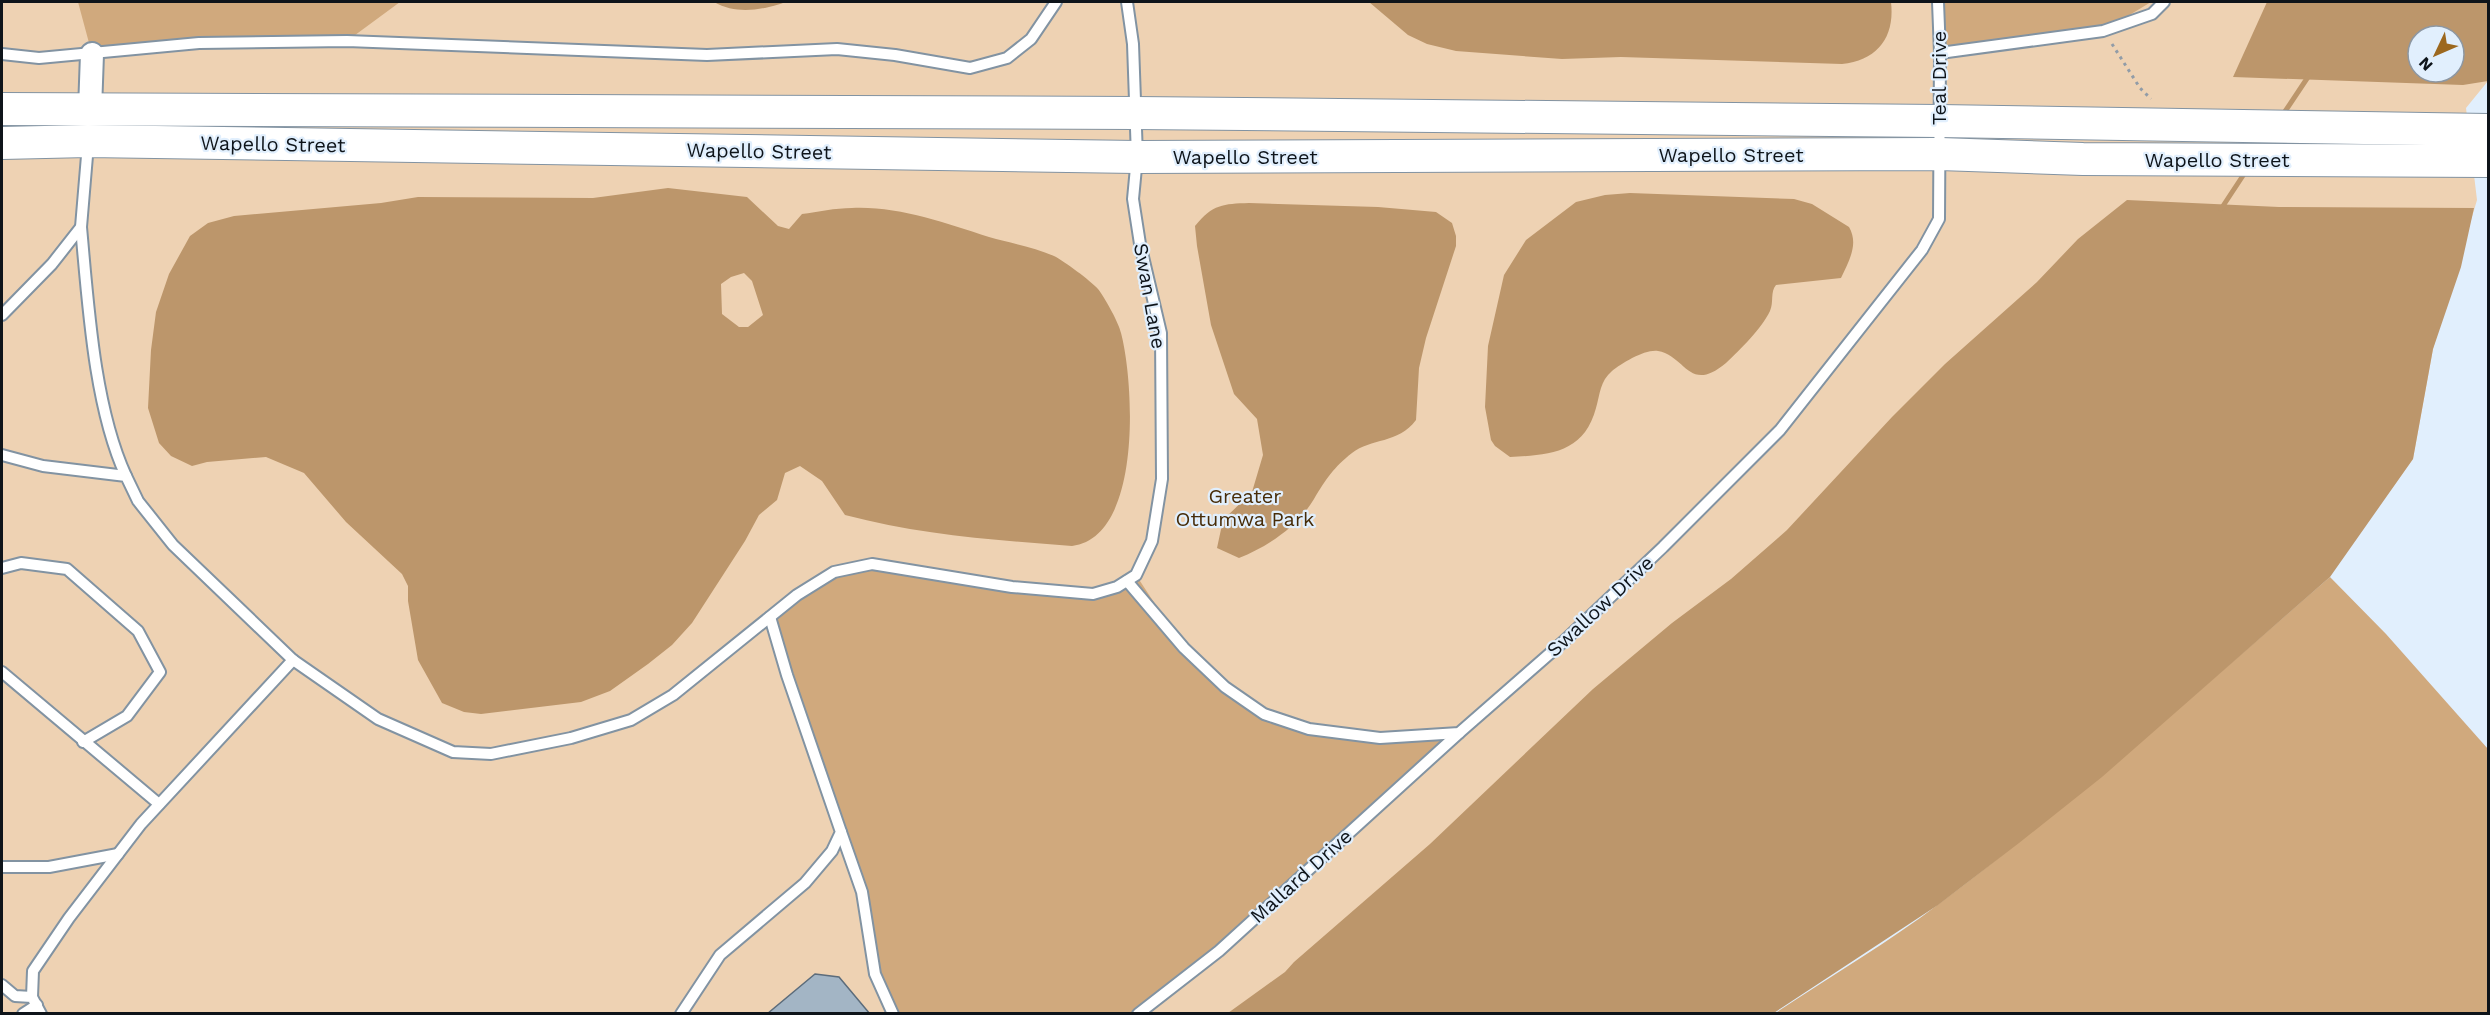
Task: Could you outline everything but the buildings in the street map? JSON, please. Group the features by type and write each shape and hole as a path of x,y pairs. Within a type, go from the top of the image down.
{"main road":[{"name":"Wapello Street","path":"2,109 1135,113 1939,121 2488,130"},
{"name":"Wapello Street","path":"2,143 88,141 1137,157 1940,154 2083,159 2488,161"}],"street":[{"path":"90,110 92,54"}],"lane":[{"path":"2,54 39,58 199,43 347,40 707,55 837,49 895,55 970,68 1007,58 1031,39 1056,2"},
{"name":"Swan Lane","path":"1127,2 1133,44 1137,157 1133,199 1140,244 1161,333 1162,479 1152,541 1136,575 1127,581"},
{"name":"Teal Drive","path":"1938,2 1941,53 1940,154"},
{"path":"1941,53 2103,31 2152,14 2164,2"},
{"path":"88,141 81,227 98,376 110,430 126,476 138,501 173,545 293,660 378,719 453,752 491,754 571,738 631,720 673,695 797,595 834,572 872,564 1012,587 1093,594 1117,587 1127,581 1184,648 1225,687 1264,714 1310,729 1380,738 1460,733"},
{"name":"Swallow Drive","path":"1460,733 1563,642 1663,547 1780,430 1922,250 1939,219 1940,154"},
{"path":"2,315 52,264 81,227"},
{"path":"2,455 43,466 126,476"},
{"path":"2,568 21,563 67,569 138,631 160,672 127,716 83,742"},
{"path":"770,617 787,675 862,891 875,974 893,1014"},
{"path":"37,1005 33,971 69,918 141,824 293,660"},
{"path":"2,672 159,804"},
{"name":"Mallard Drive","path":"1138,1014 1219,951 1460,733"},
{"path":"681,1014 720,955 805,883 832,851 841,832"},
{"path":"2,867 49,867 118,854"},
{"path":"2,985 15,996 37,1005"},
{"path":"23,1014 37,1005"}],"path":[{"path":"2103,31 2140,88 2156,104"}],"green space":[{"name":"Greater Ottumwa Park","path":"2,2 2488,2 2488,81 2466,108 2477,200 2433,349 2413,459 2390,491 1769,1013 2,1014"}],"shaded area":[{"path":"78,2 400,2 347,41 199,43 92,54"},
{"path":"714,2 786,2 741,10"},
{"path":"1369,2 1891,2 1892,15 1887,36 1882,45 1865,58 1842,64 1621,57 1562,59 1456,51 1427,44 1408,35"},
{"path":"1938,2 2151,2 2103,31 1940,53"},
{"path":"2267,2 2488,2 2488,81 2463,85 2434,84 2466,84 2466,24 2406,24 2406,83 2233,77"},
{"path":"668,188 747,197 778,226 789,229 802,214 846,208 887,210 938,221 1054,256 1084,276 1098,289 1118,323 1121,333 1126,356 1130,420 1128,454 1122,488 1111,516 1095,536 1072,546 930,532 845,515 822,481 800,466 785,473 777,500 759,515 745,541 692,623 672,645 610,691 581,702 481,714 464,712 442,703 418,660 408,601 408,586 402,574 346,522 304,473 266,457 207,462 192,466 171,456 159,443 148,408 151,350 156,312 169,274 190,236 208,223 234,216 381,203 418,197 593,198","holes":["744,273 752,281 763,315 748,327 739,327 722,314 721,284 731,277"]},
{"path":"1630,193 1794,199 1812,204 1849,227 1853,240 1852,252 1841,278 1776,285 1770,311 1762,324 1732,358 1714,372 1704,375 1696,374 1667,354 1658,351 1640,354 1612,371 1605,379 1590,423 1574,443 1564,449 1539,455 1510,457 1495,446 1491,440 1485,407 1488,346 1504,275 1526,240 1576,202 1605,195"},
{"path":"2127,200 2279,207 2474,208 2461,267 2433,349 2413,459 2330,577 2102,777 2019,843 1938,905 1774,1013 1228,1013 1285,972 1430,844 1593,689 1672,623 1731,579 1787,530 1892,417 1945,364 2037,282 2078,239"},
{"path":"1232,204 1378,207 1436,212 1452,223 1456,246 1426,338 1419,368 1416,420 1401,433 1359,448 1352,453 1340,463 1322,485 1300,518 1272,541 1239,558 1217,548 1223,520 1252,492 1263,455 1257,419 1234,394 1211,325 1195,226 1213,209"},
{"path":"872,564 1093,594 1136,575 1184,648 1264,714 1309,729 1380,738 1459,733 1219,951 1138,1013 893,1013 875,974 862,891 770,617 834,572"},
{"path":"2330,577 2386,634 2488,749 2488,1013 1774,1014 1900,932 1991,864 2138,743"}],"waterway":[{"path":"2282,116 2310,74"},
{"path":"2221,209 2246,171"}]}
